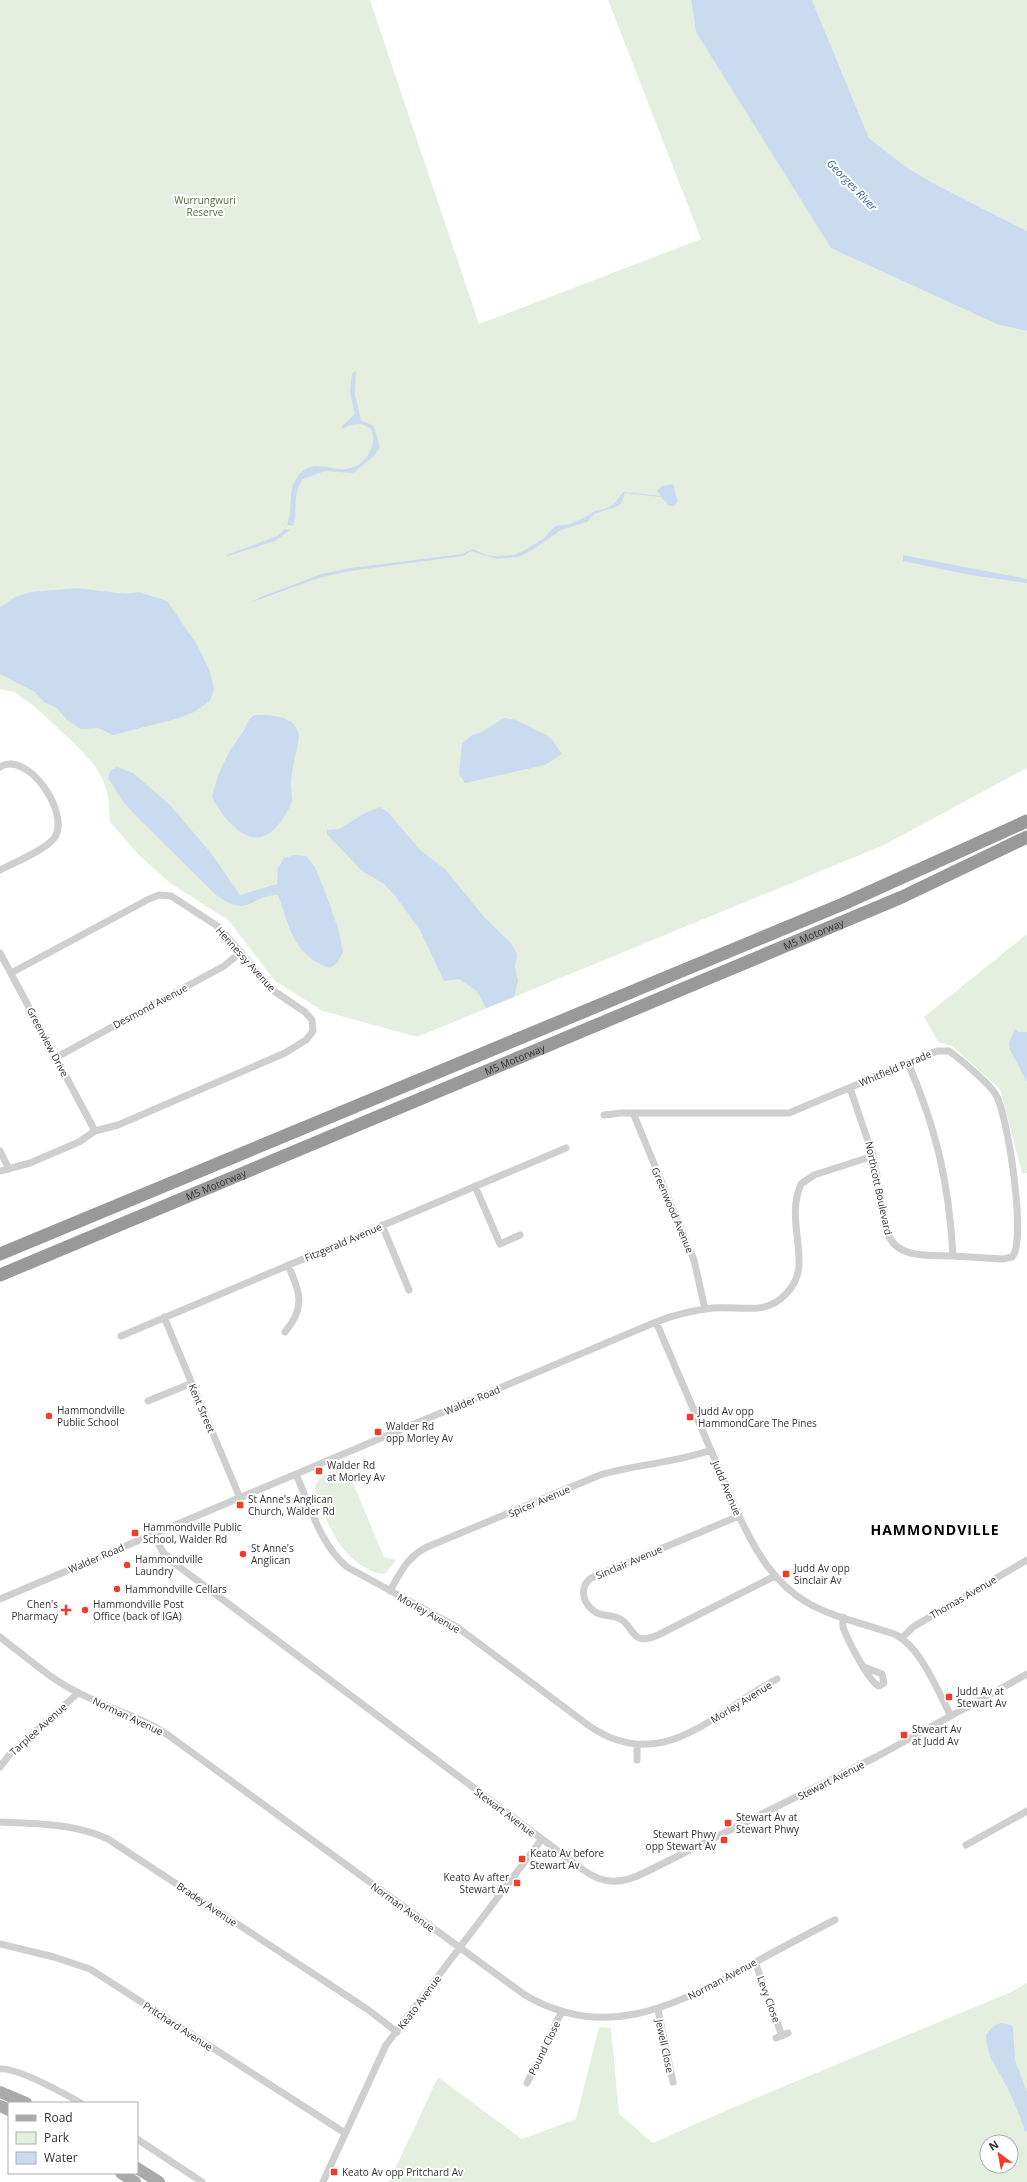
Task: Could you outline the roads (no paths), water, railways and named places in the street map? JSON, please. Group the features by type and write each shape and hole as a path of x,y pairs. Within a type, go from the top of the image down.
{"highway":[{"name":"M5 Motorway","path":"0,1254 843,904 1027,821"},
{"name":"M5 Motorway","path":"0,1275 894,900 1027,837"}],"main road":[{"path":"0,2092 24,2102"},
{"path":"138,2169 159,2182"},
{"path":"123,2174 135,2182"}],"street":[{"path":"0,767 15,764 25,768 34,777 52,800 56,808 57,827 56,837 49,843 0,870"},
{"name":"Hennessy Avenue","path":"0,1171 30,1163 78,1142 95,1131 118,1125 285,1053 309,1036 313,1031 312,1020 305,1012 274,991 218,927 171,896 159,895 11,973"},
{"name":"Desmond Avenue","path":"57,1057 224,966 241,952"},
{"name":"Greenview Drive","path":"0,953 57,1057 95,1131"},
{"name":"Whitfield Parade","path":"604,1115 633,1113 789,1113 941,1050 952,1054 995,1093 1010,1144 1020,1210 1020,1239 1017,1251 1012,1257 1003,1259 952,1256"},
{"path":"908,1063 928,1112 942,1161 949,1208 952,1256"},
{"name":"Northcott Boulevard","path":"850,1088 873,1156 888,1234 892,1242 899,1248 912,1253 952,1256"},
{"name":"Greenwood Avenue","path":"633,1113 694,1260 705,1309"},
{"name":"Fitzgerald Avenue","path":"121,1336 566,1148"},
{"path":"0,1150 9,1168"},
{"name":"Walder Road","path":"0,1599 656,1322 705,1309 758,1308 771,1304 784,1296 793,1285 798,1268 794,1212 801,1184 814,1174 873,1156"},
{"path":"475,1186 500,1244 520,1235"},
{"path":"382,1225 409,1290"},
{"path":"285,1332 296,1319 300,1304 298,1290 288,1265"},
{"name":"Kent Street","path":"164,1317 240,1498"},
{"name":"Judd Avenue","path":"656,1322 710,1450 739,1516 757,1552 775,1576 789,1590 808,1603 902,1638 915,1651 951,1716"},
{"path":"148,1401 192,1383"},
{"name":"Spicer Avenue","path":"390,1592 405,1564 415,1554 427,1547 600,1475 639,1466 688,1458 710,1450"},
{"name":"Morley Avenue","path":"296,1474 322,1533 335,1556 354,1572 457,1627 596,1731 615,1740 637,1745 663,1743 689,1734 758,1689 777,1679"},
{"name":"Sinclair Avenue","path":"739,1516 591,1578 584,1585 583,1595 585,1601 597,1613 618,1618 632,1634 646,1639 664,1632 775,1576"},
{"name":"Stewart Avenue","path":"153,1534 163,1552 174,1563 593,1877 612,1882 625,1881 855,1768 1027,1674"},
{"name":"Thomas Avenue","path":"902,1638 913,1626 1027,1560"},
{"path":"843,1617 843,1629 864,1667"},
{"name":"Norman Avenue","path":"0,1637 58,1682 78,1693 163,1732 525,1995 561,2013 590,2017 616,2018 658,2010 699,1992 835,1920"},
{"name":"Tarplee Avenue","path":"0,1767 10,1754 78,1693"},
{"path":"637,1745 637,1760"},
{"path":"966,1845 1027,1811"},
{"name":"Bradey Avenue","path":"0,1822 71,1827 90,1831 108,1839 367,2009 397,2032"},
{"name":"Keato Avenue","path":"323,2182 383,2052 542,1839"},
{"name":"Pritchard Avenue","path":"0,1944 54,1957 90,1969 304,2109 345,2133"},
{"name":"Levy Close","path":"754,1962 782,2036"},
{"name":"Jewell Close","path":"658,2010 673,2082"},
{"name":"Pound Close","path":"527,2083 561,2013"},
{"path":"0,2069 8,2070 35,2080 79,2102"},
{"path":"138,2140 202,2182"}],"water":[{"name":"Georges River","path":"691,0 812,0 869,138 906,167 933,183 1027,231 1027,331 999,325 831,248 696,32"},
{"path":"356,371 355,395 361,420 374,426 380,447 374,456 353,473 325,471 303,479 296,496 293,526 288,525 291,492 295,480 299,475 310,467 316,466 339,469 352,468 364,460 371,449 373,436 371,429 361,424 350,425 343,429 342,426 355,414 350,393 352,373"},
{"path":"673,484 678,502 673,506 668,505 661,497 625,493 621,504 594,514 587,522 561,530 534,549 519,557 497,559 471,551 463,556 351,571 319,578 249,603 321,574 350,568 462,554 473,549 486,555 514,555 543,539 555,526 569,524 584,518 595,511 605,509 615,503 623,492 661,496 657,491 662,486"},
{"path":"285,529 290,530 275,541 225,557 229,554 277,536"},
{"path":"903,555 1027,579 1027,583 970,575 903,561"},
{"path":"77,588 126,594 139,592 167,601 198,646 210,672 214,688 210,701 194,712 176,719 113,735 98,728 81,729 67,720 57,708 44,702 35,692 0,674 0,607 15,597 31,592"},
{"path":"255,715 277,716 292,722 297,730 299,739 291,777 291,804 275,828 271,832 261,837 246,835 239,830 225,818 212,797 220,771 232,747 245,729 249,720"},
{"path":"504,718 516,720 550,737 562,754 545,765 465,783 459,774 462,744 472,735 480,733"},
{"path":"117,767 133,773 170,805 211,853 240,895 277,884 278,868 284,858 294,855 306,856 315,867 338,928 343,952 337,963 330,968 308,956 300,948 294,939 278,895 268,896 242,906 227,902 216,895 136,816 122,800 108,778 111,770"},
{"path":"380,807 389,813 420,850 445,869 484,917 511,943 517,954 515,967 518,981 514,997 486,1008 477,991 459,979 444,981 420,930 396,897 384,884 361,870 327,834 327,830 339,829 365,813"},
{"path":"1015,1029 1018,1032 1027,1032 1027,1082 1010,1050 1009,1043"},
{"path":"1001,2023 1011,2025 1013,2028 1015,2060 1027,2092 1027,2131 1025,2132 1011,2096 988,2050 986,2034 995,2025"}],"place":[{"name":"Hammondville Public School","path":"49,1416"},
{"name":"Judd Av opp HammondCare The Pines","path":"690,1417"},
{"name":"Walder Rd opp Morley Av","path":"378,1432"},
{"name":"Walder Rd at Morley Av","path":"319,1471"},
{"name":"St Anne's Anglican Church, Walder Rd","path":"240,1505"},
{"name":"Hammondville Public School, Walder Rd","path":"135,1533"},
{"name":"St Anne's Anglican","path":"243,1554"},
{"name":"Hammondville Laundry","path":"127,1565"},
{"name":"Judd Av opp Sinclair Av","path":"786,1574"},
{"name":"Hammondville Cellars","path":"117,1589"},
{"name":"Chen's Pharmacy","path":"66,1610"},
{"name":"Hammondville Post Office (back of IGA)","path":"85,1610"},
{"name":"Judd Av at Stewart Av","path":"949,1697"},
{"name":"Stweart Av at Judd Av","path":"904,1735"},
{"name":"Stewart Av at Stewart Phwy","path":"728,1823"},
{"name":"Stewart Phwy opp Stewart Av","path":"724,1840"},
{"name":"Keato Av before Stewart Av","path":"522,1859"},
{"name":"Keato Av after Stewart Av","path":"517,1883"},
{"name":"Keato Av opp Pritchard Av","path":"334,2172"}],"district":[{"name":"HAMMONDVILLE","path":"935,1530"}],"park label":[{"name":"Wurrungwuri Reserve","path":"205,206"}]}
